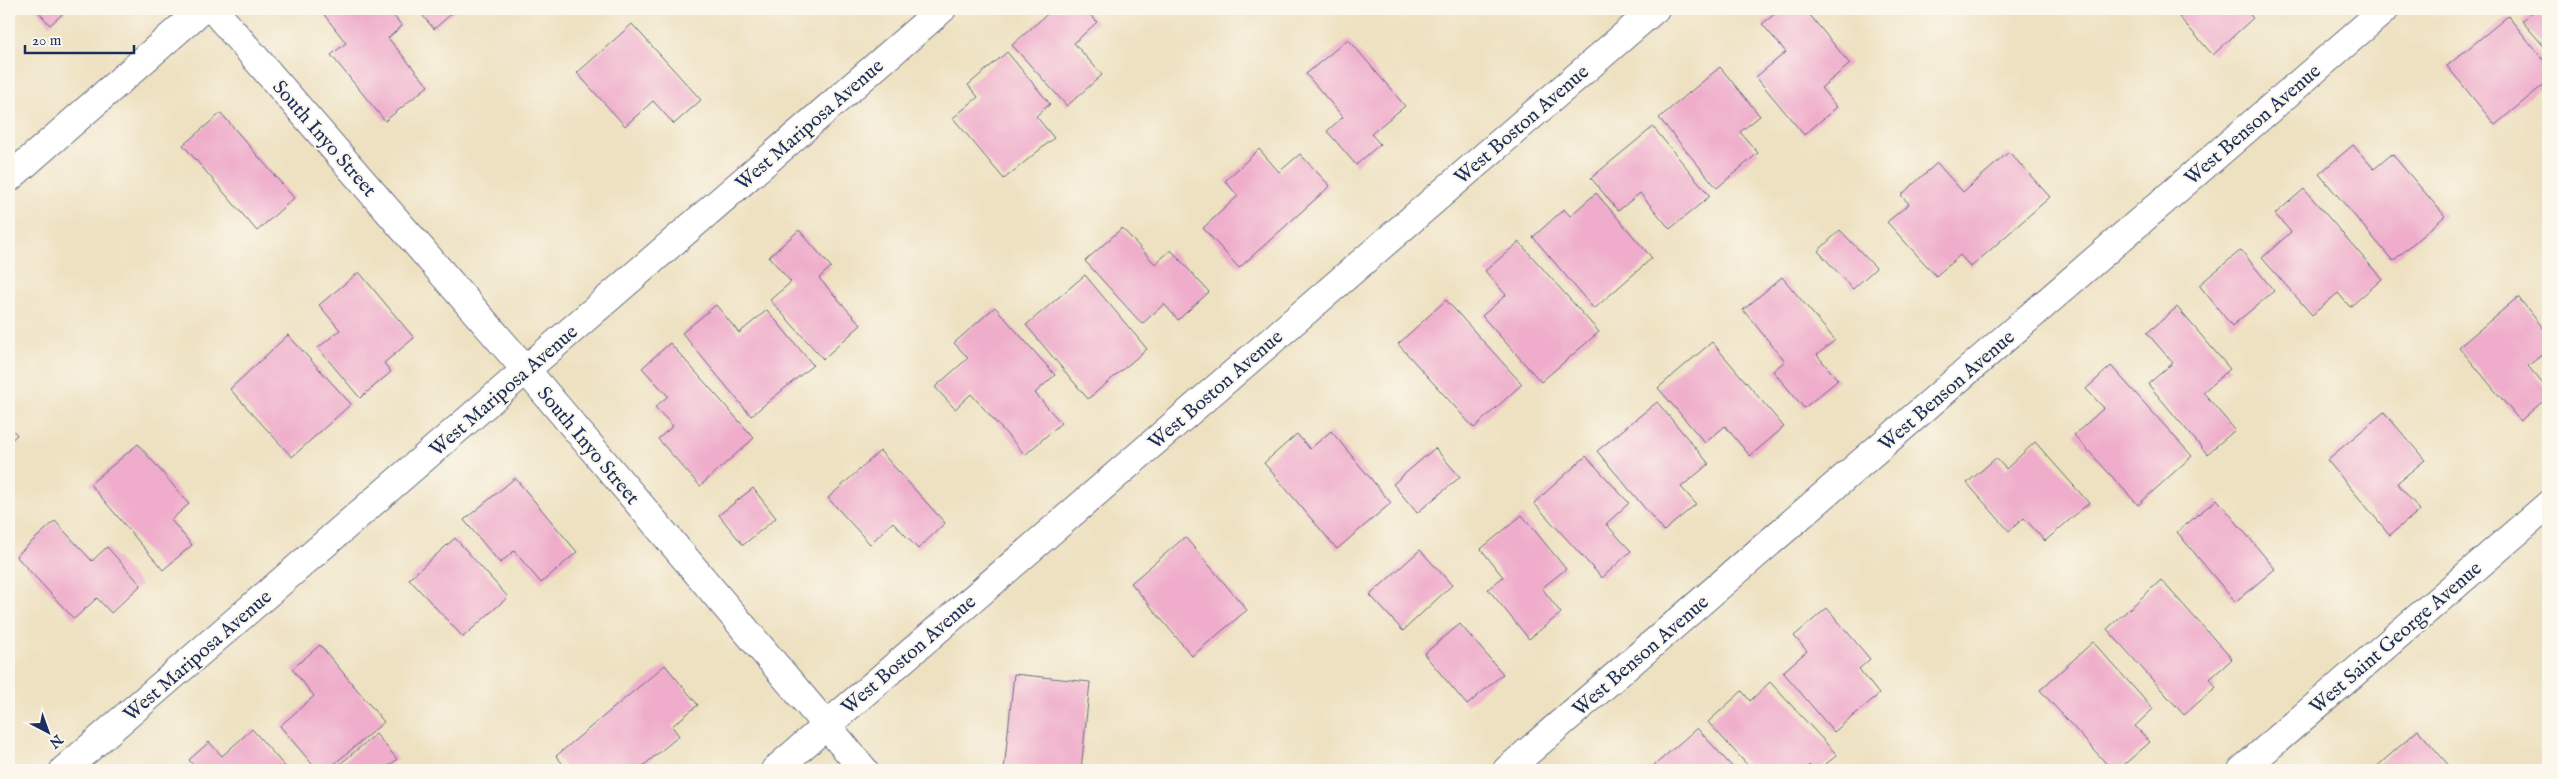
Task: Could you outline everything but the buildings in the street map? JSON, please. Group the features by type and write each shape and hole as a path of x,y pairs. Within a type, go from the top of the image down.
{"street":[{"path":"9,178 202,9"},
{"name":"South Inyo Street","path":"213,9 526,370 864,770"},
{"name":"West Mariposa Avenue","path":"64,770 942,9"},
{"name":"West Boston Avenue","path":"775,770 1654,9"},
{"name":"West Benson Avenue","path":"1507,770 2385,9"},
{"name":"West Saint George Avenue","path":"2242,770 2548,505"}]}
